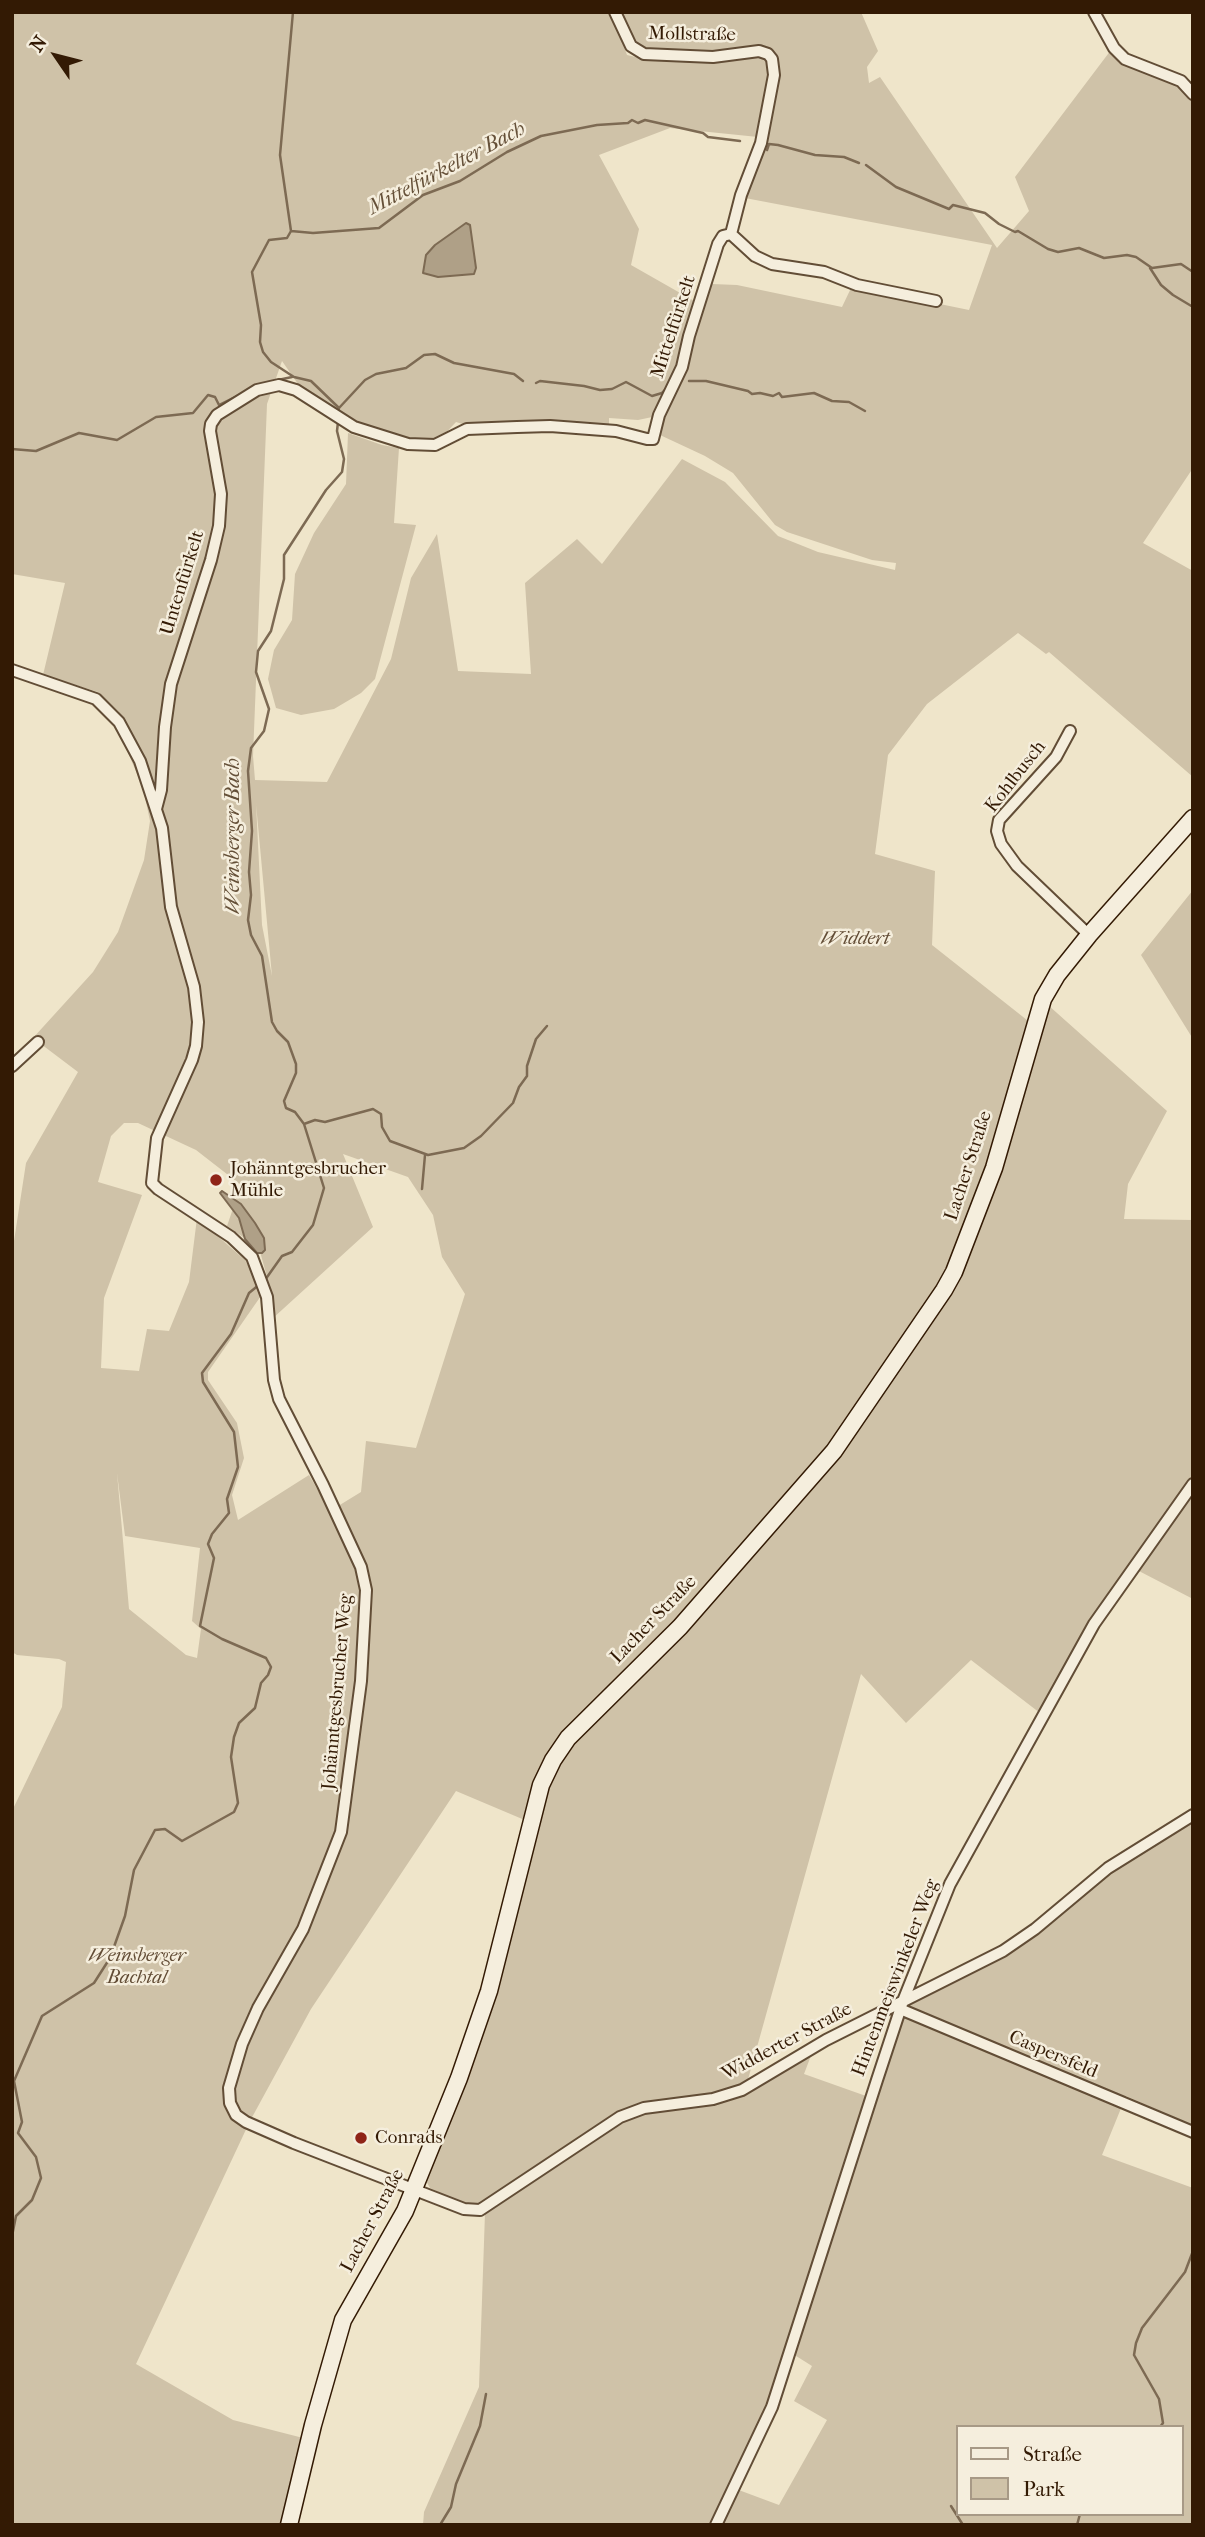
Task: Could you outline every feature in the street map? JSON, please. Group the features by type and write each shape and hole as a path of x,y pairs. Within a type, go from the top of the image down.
{"street":[{"name":"Mollstraße","path":"615,12 627,41 640,52 713,57 764,52 772,59 774,75"},
{"path":"1094,12 1114,48 1125,59 1181,81 1193,94"},
{"name":"Mittelfürkelt","path":"655,436 659,415 682,367 718,244 723,236 731,234 741,195 761,143 774,75"},
{"path":"731,234 755,256 772,264 824,272 858,285 936,300"},
{"name":"Untenfürkelt","path":"156,809 161,790 171,684 211,560 219,526 221,494 211,436 211,425 217,415 244,397 274,386 285,386 296,390 346,423 377,436 422,445 435,445 459,431 495,428 550,426 626,432 647,439 655,436"},
{"name":"Johänntgesbrucher Weg","path":"12,670 91,696 119,722 133,744 165,844 171,907 194,987 198,1022 192,1060 158,1138 152,1182 158,1189 240,1243 252,1257 265,1288 269,1306 274,1380 278,1399 323,1485 361,1567 366,1590 359,1691 341,1832 303,1929 248,2028 233,2071 229,2088 230,2103 236,2115 246,2122 415,2189"},
{"name":"Kohlbusch","path":"1070,732 1056,757 999,820 997,831 1001,844 1017,866 1089,935"},
{"name":"Lacher Straße","path":"289,2525 343,2320 394,2233 460,2078 489,1991 541,1785 553,1760 568,1738 680,1627 834,1451 944,1290 954,1272 994,1168 1044,999 1057,975 1089,935 1193,818"},
{"path":"12,1066 38,1042"},
{"name":"Hintenmeiswinkeler Weg","path":"716,2525 775,2398 902,2005 958,1867 1094,1624 1193,1484"},
{"name":"Widderter Straße","path":"415,2189 464,2209 480,2210 620,2117 644,2108 713,2099 742,2090 826,2040 902,2005 1011,1946 1108,1868 1193,1815"},
{"name":"Caspersfeld","path":"902,2005 1193,2132"}],"green space":[{"path":"12,12 611,12 627,55 644,59 761,56 771,65 758,137 670,128 599,155 639,229 631,265 696,302 677,372 657,416 638,420 609,418 609,429 466,425 456,422 442,437 407,440 385,435 343,416 298,384 282,361 267,404 253,756 255,780 327,782 391,659 411,578 437,534 458,671 531,674 525,583 577,539 602,564 682,459 725,482 778,536 818,552 895,570 896,563 872,560 787,532 775,525 733,473 705,456 660,435 662,420 697,317 712,284 737,285 842,307 852,286 969,310 992,245 745,198 767,141 778,68 776,54 766,46 712,54 652,51 636,45 621,12 861,12 878,51 867,67 869,83 880,77 997,248 1029,211 1015,177 1111,50 1140,69 1181,87 1193,99 1193,468 1143,543 1193,571 1193,777 1049,652 1046,654 1018,633 927,704 888,755 875,854 935,871 932,945 1032,1024 991,1158 951,1270 831,1447 677,1625 558,1741 527,1821 456,1791 311,2009 250,2121 136,2364 233,2420 307,2439 285,2525 12,2525 12,1811 62,1707 66,1662 12,1652 12,1254 26,1163 78,1072 33,1038 93,972 118,932 144,860 150,821 143,788 115,722 119,712 98,692 43,675 65,583 12,574","holes":["256,805 272,976 262,925","124,1123 138,1123 196,1150 241,1185 227,1226 259,1248 269,1284 272,1319 373,1227 343,1154 408,1177 433,1215 442,1257 465,1294 416,1448 366,1441 361,1492 330,1511 309,1475 238,1520 232,1495 244,1458 237,1423 208,1380 208,1372 263,1293 245,1260 197,1218 189,1282 169,1331 147,1329 139,1371 101,1368 104,1298 142,1195 98,1182 111,1136","117,1473 125,1536 200,1548 192,1621 201,1629 197,1658 186,1655 129,1609"]},
{"path":"348,433 399,448 394,523 416,525 375,679 361,693 334,709 301,715 276,708 268,679 274,650 292,620 295,574 314,533 346,484"},
{"path":"1193,890 1193,1039 1141,955"},
{"path":"1048,1005 1167,1111 1128,1184 1124,1219 1193,1220 1193,1478 1115,1587 1040,1713 971,1660 906,1723 861,1674 747,2083 727,2091 642,2105 478,2205 464,2204 430,2188 425,2179 544,1792 558,1759 838,1453 958,1274"},
{"path":"1193,1490 1193,1599 1137,1570"},
{"path":"1193,1819 1193,2126 1126,2096 1102,2155 1193,2188 1193,2525 720,2525 736,2489 779,2505 827,2420 794,2401 812,2366 793,2354 904,2012 911,2001 1015,1948 1098,1879"},
{"path":"812,2053 804,2074 866,2096 774,2394 713,2525 423,2525 424,2512 479,2387 485,2213 620,2122 637,2115 720,2101"}],"shaded area":[{"path":"466,223 470,225 476,268 474,274 438,277 423,273 426,255 435,245"},
{"path":"222,1191 241,1204 255,1223 264,1238 265,1250 262,1253 257,1253 245,1239 239,1218 220,1193"}],"waterway":[{"name":"Weinsberger Bach","path":"293,12 280,155 291,231 287,238 269,240 252,272 263,352 271,362 294,377 311,381 339,408 338,412"},
{"name":"Mittelfürkelter Bach","path":"291,231 313,233 379,228 423,195 460,181 507,152 541,136 597,125 628,123 632,120 638,123 645,120 703,133 708,137 740,141"},
{"name":"Mittelfürkelter Bach","path":"767,150 769,144 778,145 815,155 844,157 859,163"},
{"name":"Mittelfürkelter Bach","path":"866,165 896,187 949,209 953,205 985,213 999,224 1018,231 1048,249 1058,252 1079,248 1104,258 1127,255 1136,257 1152,268 1181,264 1193,272"},
{"name":"Mittelfürkelter Bach","path":"1150,268 1161,285 1193,307"},
{"path":"339,408 365,380 376,374 406,368 424,355 435,354 454,363 514,374 523,381"},
{"path":"278,380 292,377"},
{"path":"536,383 540,381 600,390 612,389 626,382 652,396 666,389"},
{"path":"689,381 706,381 752,394 773,396 779,393 782,397 814,393 832,401 849,402 865,411"},
{"path":"12,449 36,451 79,433 117,440 156,417 193,413 208,395 215,397 219,405 243,393"},
{"name":"Weinsberger Bach","path":"265,1280 282,1256 292,1252 313,1225 324,1188 304,1124 295,1112 286,1108 284,1101 296,1073 296,1064 288,1042 272,1022 262,956 251,935 248,920 252,831 248,771 251,748 264,731 269,709 256,672 258,651 271,631 284,579 284,555 326,490 342,472 344,459 337,431 338,422"},
{"path":"304,1124 315,1120 325,1122 373,1109 381,1114 382,1127 390,1141 428,1155 464,1148 481,1136 513,1103 527,1076 527,1066 536,1039 547,1026"},
{"path":"422,1189 425,1155"},
{"name":"Weinsberger Bach","path":"12,2236 16,2216 32,2200 41,2178 36,2157 18,2133 22,2122 14,2081 42,2016 94,1983 110,1958 125,1916 134,1870 155,1830 165,1829 182,1841 234,1812 238,1803 231,1757 234,1737 239,1723 255,1708 261,1683 271,1667 266,1658 200,1626 214,1558 208,1544 212,1534 229,1513 227,1499 238,1467 234,1432 203,1382 202,1373 231,1334 249,1293 260,1284"},
{"path":"1162,2425 1159,2399 1134,2355 1136,2343 1142,2328 1185,2272 1193,2251"},
{"path":"440,2525 451,2507 456,2484 480,2426 486,2394"},
{"path":"951,2506 956,2514"},
{"path":"957,2516 963,2525"},
{"path":"1077,2525 1079,2516"}],"place":[{"name":"Johänntgesbrucher Mühle","path":"216,1180"},
{"name":"Conrads","path":"361,2138"}],"park label":[{"name":"Widdert","path":"855,939"},
{"name":"Weinsberger Bachtal","path":"137,1967"}]}
